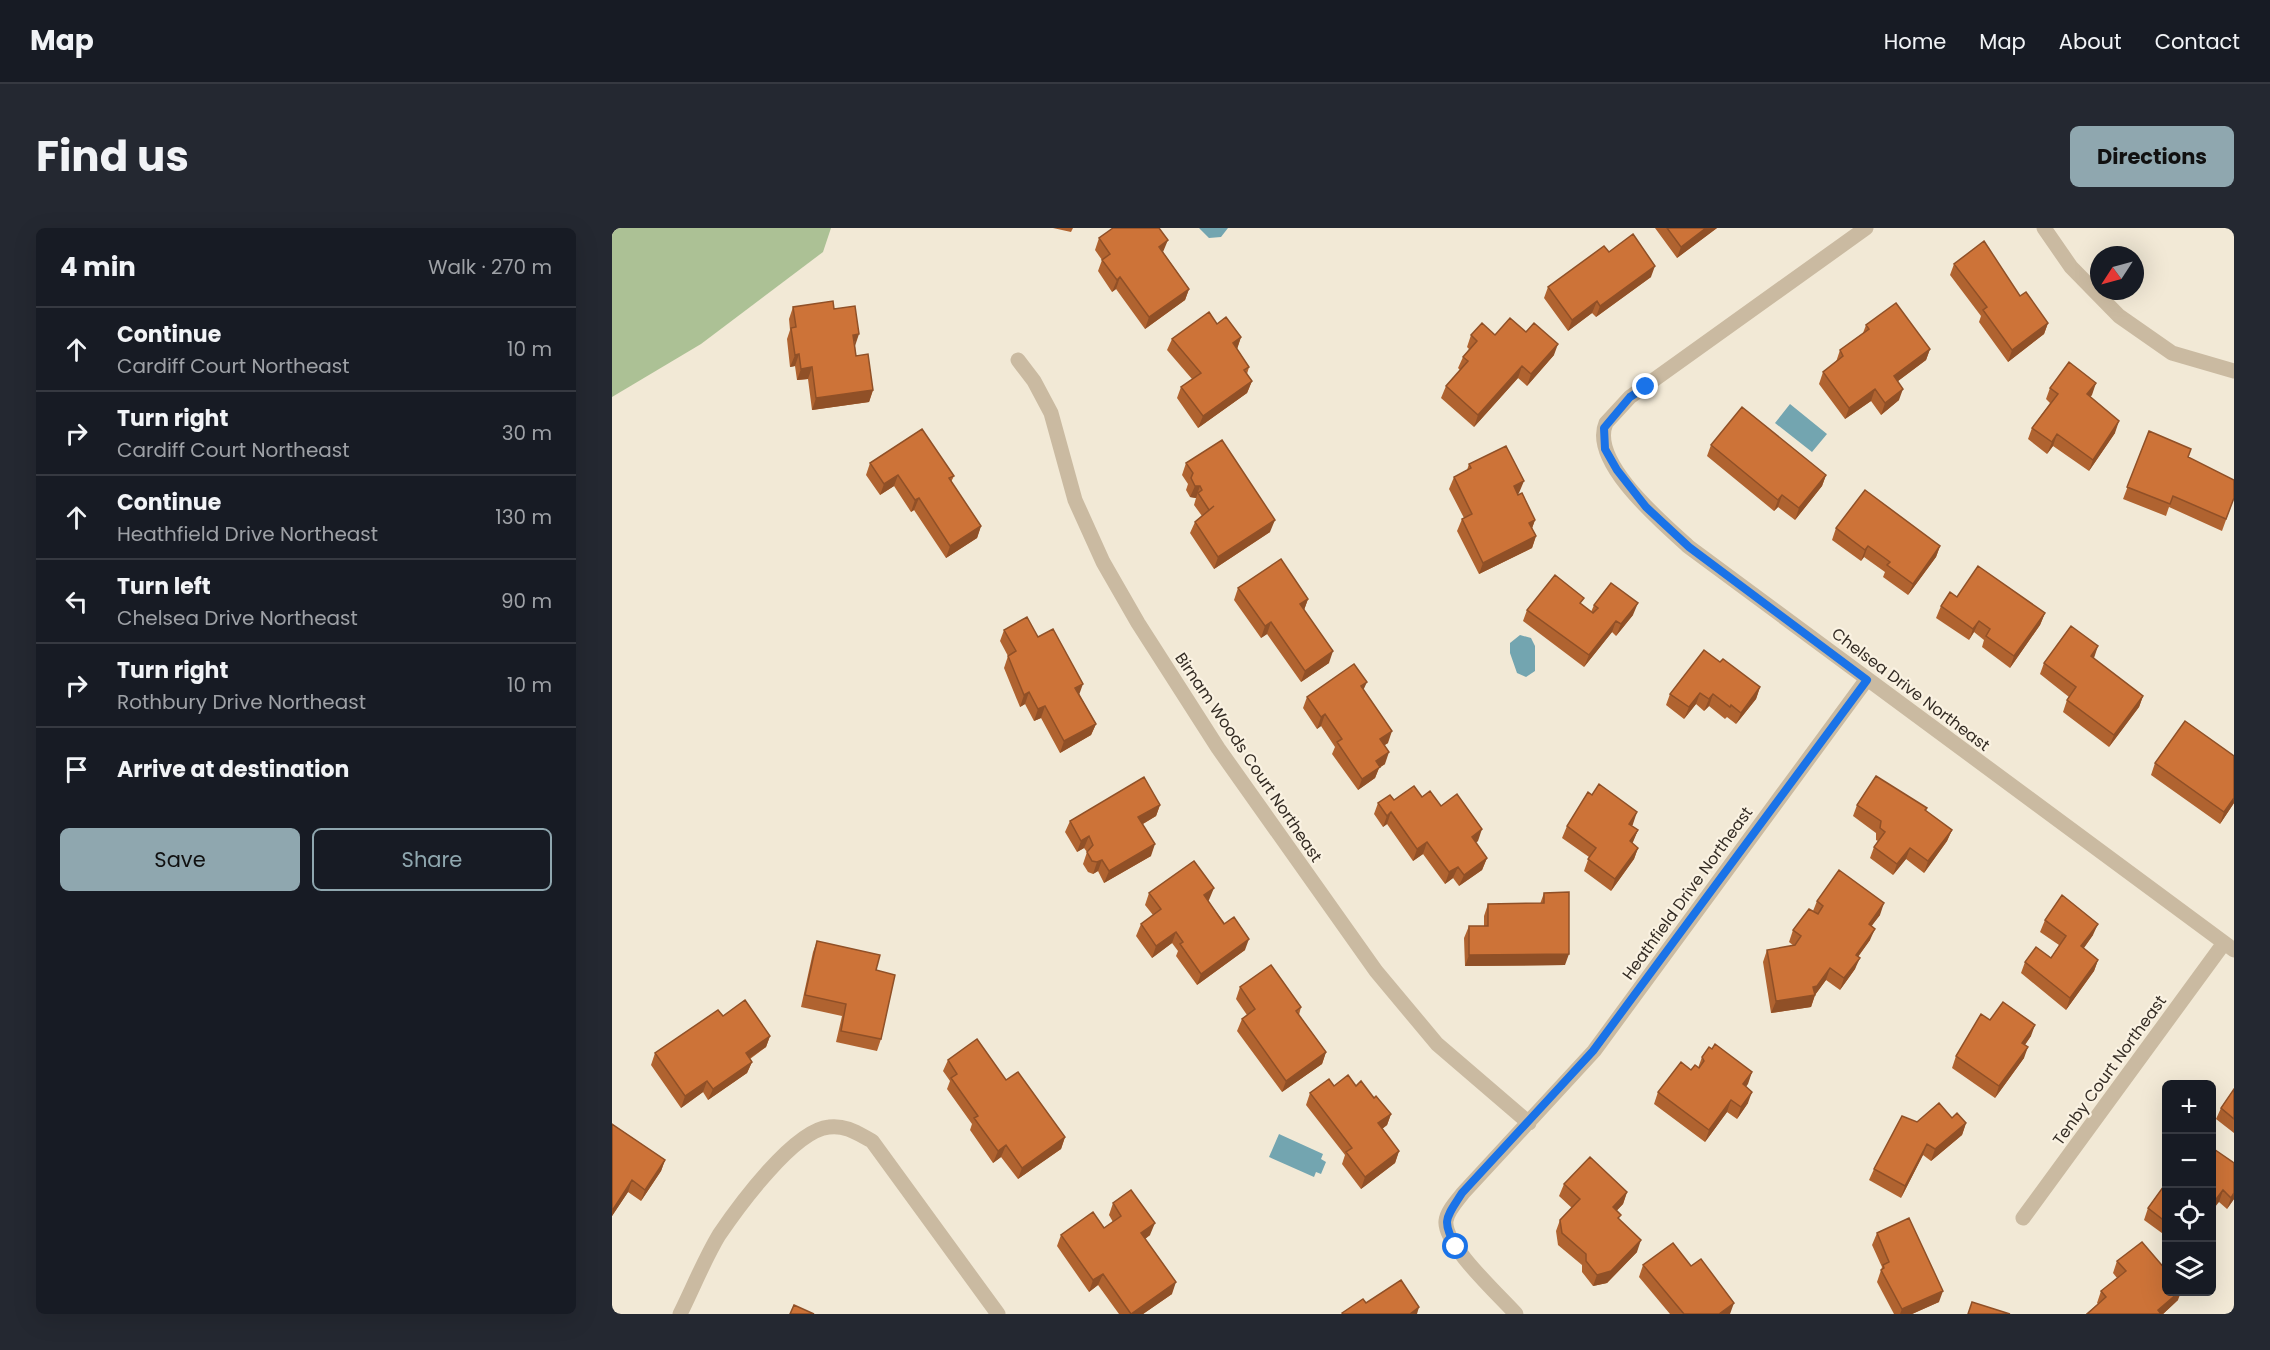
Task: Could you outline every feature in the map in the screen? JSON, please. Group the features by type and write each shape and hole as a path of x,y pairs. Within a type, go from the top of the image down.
{"street":[{"name":"Chelsea Drive Northeast","path":"1866,228 1630,397 1604,428 1605,449 1617,470 1646,507 1689,547 2229,946"},
{"path":"2043,228 2071,267 2119,316 2172,353 2234,371"},
{"name":"Birnam Woods Court Northeast","path":"1018,360 1034,381 1051,413 1076,500 1103,562 1138,624 1218,748 1383,981 1437,1044 1529,1123"},
{"name":"Heathfield Drive Northeast","path":"1516,1314 1456,1247 1446,1228 1446,1218 1462,1193 1593,1051 1867,680"},
{"name":"Tenby Court Northeast","path":"2023,1218 2229,946"},
{"path":"680,1314 719,1236 769,1169 811,1133 828,1127 848,1128 872,1141 998,1314"}],"green space":[{"path":"612,228 831,228 823,252 701,344 612,397"}],"water":[{"path":"1199,228 1228,228 1221,237 1209,238"},
{"path":"1790,404 1827,434 1812,452 1775,423"},
{"path":"1520,635 1531,638 1535,646 1535,671 1526,677 1517,673 1510,653 1510,643"},
{"path":"1279,1134 1323,1154 1321,1159 1326,1162 1321,1174 1316,1172 1314,1177 1269,1157"}],"building":[{"path":"1113,228 1159,228 1168,240 1159,247 1189,289 1149,317 1120,277 1117,280 1102,260 1110,254 1099,238"},
{"path":"1667,228 1706,228 1681,247"},
{"path":"1633,234 1655,266 1600,306 1597,301 1572,320 1548,287 1604,246 1609,252"},
{"path":"1984,241 2020,296 2026,292 2048,323 2012,350 1983,310 1987,307 1954,264"},
{"path":"833,301 834,309 855,306 859,334 853,335 856,356 868,354 873,390 816,398 812,367 801,369 799,354 795,355 791,328 796,327 793,307"},
{"path":"1896,303 1930,349 1894,376 1903,389 1885,403 1875,389 1849,408 1823,372 1843,356 1840,350 1869,329 1866,325"},
{"path":"1209,312 1217,324 1226,317 1241,337 1233,343 1249,367 1244,370 1252,381 1203,416 1181,387 1201,373 1172,339"},
{"path":"1510,318 1526,332 1534,323 1558,344 1531,374 1522,366 1478,415 1446,386 1468,361 1463,357 1477,341 1471,335 1482,323 1495,335"},
{"path":"2069,362 2096,383 2087,394 2119,421 2093,460 2057,434 2052,442 2032,428 2058,394 2050,388"},
{"path":"1742,407 1826,475 1799,508 1782,495 1778,500 1711,445"},
{"path":"922,429 954,476 949,478 981,526 950,546 919,498 915,500 898,475 884,484 870,463"},
{"path":"2149,431 2191,449 2188,457 2234,480 2234,498 2226,519 2173,496 2170,504 2127,487"},
{"path":"1222,440 1275,520 1218,557 1195,522 1214,506 1209,510 1198,493 1202,490 1200,486 1195,486 1191,478 1193,473 1186,463"},
{"path":"1506,446 1524,481 1514,486 1518,495 1522,493 1535,520 1529,523 1536,536 1483,563 1462,519 1472,514 1454,477 1471,468 1469,464"},
{"path":"1865,490 1940,546 1913,584 1887,565 1890,562 1868,546 1865,550 1836,528"},
{"path":"1281,559 1308,599 1300,604 1333,651 1305,671 1271,622 1265,626 1238,588"},
{"path":"1978,566 2045,613 2014,656 1986,636 1990,629 1979,621 1973,629 1941,606 1950,592 1957,597"},
{"path":"1555,575 1584,598 1580,603 1593,613 1598,608 1594,605 1611,583 1638,603 1621,624 1616,621 1589,655 1527,610"},
{"path":"1027,617 1038,637 1053,629 1083,684 1075,688 1096,724 1064,741 1045,706 1038,709 1029,692 1024,695 1008,656 1016,651 1004,630"},
{"path":"2071,626 2098,646 2091,656 2143,696 2114,735 2067,700 2076,687 2044,663"},
{"path":"1704,650 1720,662 1723,659 1760,687 1741,713 1713,694 1709,699 1700,693 1689,707 1670,694"},
{"path":"1354,664 1367,682 1361,686 1392,731 1380,739 1389,752 1376,761 1380,767 1362,779 1337,742 1342,739 1325,714 1321,717 1307,697"},
{"path":"2185,721 2234,756 2234,798 2224,812 2155,763"},
{"path":"1876,776 1927,808 1925,810 1952,830 1928,861 1910,848 1897,864 1874,847 1885,832 1880,828 1881,821 1857,805"},
{"path":"1144,777 1160,805 1138,817 1155,844 1109,871 1102,860 1092,861 1087,852 1093,845 1089,836 1081,841 1070,821"},
{"path":"1599,784 1637,812 1629,824 1638,830 1630,841 1638,848 1615,879 1588,859 1596,848 1567,826 1588,792 1592,795"},
{"path":"1414,786 1422,797 1430,791 1441,806 1457,794 1482,829 1472,837 1487,858 1464,875 1458,867 1449,872 1427,842 1417,849 1391,812 1387,816 1378,803 1390,795 1394,800"},
{"path":"1194,861 1214,888 1204,895 1224,924 1234,917 1249,939 1201,974 1180,944 1183,942 1176,932 1156,946 1141,924 1161,909 1149,893"},
{"path":"1839,870 1884,903 1869,924 1875,929 1856,955 1860,958 1844,978 1830,968 1817,986 1813,987 1815,995 1776,1001 1767,950 1795,945 1801,936 1793,930 1809,909 1818,914 1823,906 1817,901"},
{"path":"1569,892 1569,954 1469,955 1469,926 1488,926 1488,904 1544,903 1544,893"},
{"path":"2062,895 2098,924 2081,946 2098,960 2070,998 2025,962 2036,947 2051,958 2066,936 2045,920"},
{"path":"817,941 880,955 876,970 895,975 881,1039 841,1031 846,1004 805,995"},
{"path":"1271,965 1301,1007 1296,1011 1326,1052 1286,1081 1242,1019 1255,1009 1240,987"},
{"path":"745,1000 770,1036 746,1053 752,1062 713,1089 707,1081 685,1096 655,1053 718,1010 723,1016"},
{"path":"2003,1002 2035,1025 2022,1043 2028,1047 1999,1086 1956,1056 1981,1014 1990,1020"},
{"path":"977,1039 1006,1080 1018,1072 1065,1137 1022,1168 1006,1145 998,1151 974,1118 978,1116 951,1078 957,1074 948,1060"},
{"path":"1715,1044 1752,1072 1743,1084 1752,1092 1741,1107 1731,1100 1709,1130 1658,1092 1681,1062 1691,1070 1695,1065 1699,1068 1704,1061 1702,1057 1709,1047 1712,1049"},
{"path":"1348,1075 1356,1086 1361,1081 1374,1098 1376,1096 1391,1114 1378,1123 1399,1151 1365,1177 1346,1152 1352,1148 1310,1093 1329,1079 1334,1086"},
{"path":"2234,1089 2234,1119 2221,1108"},
{"path":"1939,1103 1952,1118 1957,1113 1966,1123 1935,1149 1927,1144 1905,1186 1874,1169 1902,1116 1917,1122"},
{"path":"612,1124 665,1160 645,1190 632,1180 612,1211"},
{"path":"2216,1150 2234,1163 2234,1193 2231,1198 2223,1190 2216,1199"},
{"path":"1590,1157 1627,1192 1613,1207 1621,1215 1618,1218 1641,1240 1611,1271 1597,1275 1586,1261 1586,1254 1562,1233 1560,1220 1580,1199 1564,1184"},
{"path":"2162,1189 2162,1219 2148,1208"},
{"path":"1131,1190 1155,1223 1141,1233 1176,1282 1131,1314 1103,1274 1093,1280 1061,1235 1093,1212 1104,1228 1121,1216 1113,1203"},
{"path":"1909,1218 1943,1291 1902,1309 1881,1270 1884,1268 1883,1265 1889,1262 1877,1233"},
{"path":"2142,1242 2162,1265 2162,1296 2174,1296 2158,1310 2161,1314 2087,1314 2106,1297 2101,1291 2126,1271 2117,1261"},
{"path":"1673,1243 1691,1266 1701,1259 1734,1303 1719,1314 1684,1314 1643,1265"},
{"path":"1401,1280 1419,1307 1410,1314 1342,1313 1363,1299 1366,1303"},
{"path":"1972,1302 2010,1314 1968,1314"},
{"path":"794,1305 814,1314 790,1314"}],"route":[{"path":"1456,1247 1446,1228 1446,1218 1462,1193 1593,1051 1867,680 1689,547 1646,507 1617,470 1605,449 1604,428 1630,397 1646,387"}]}
